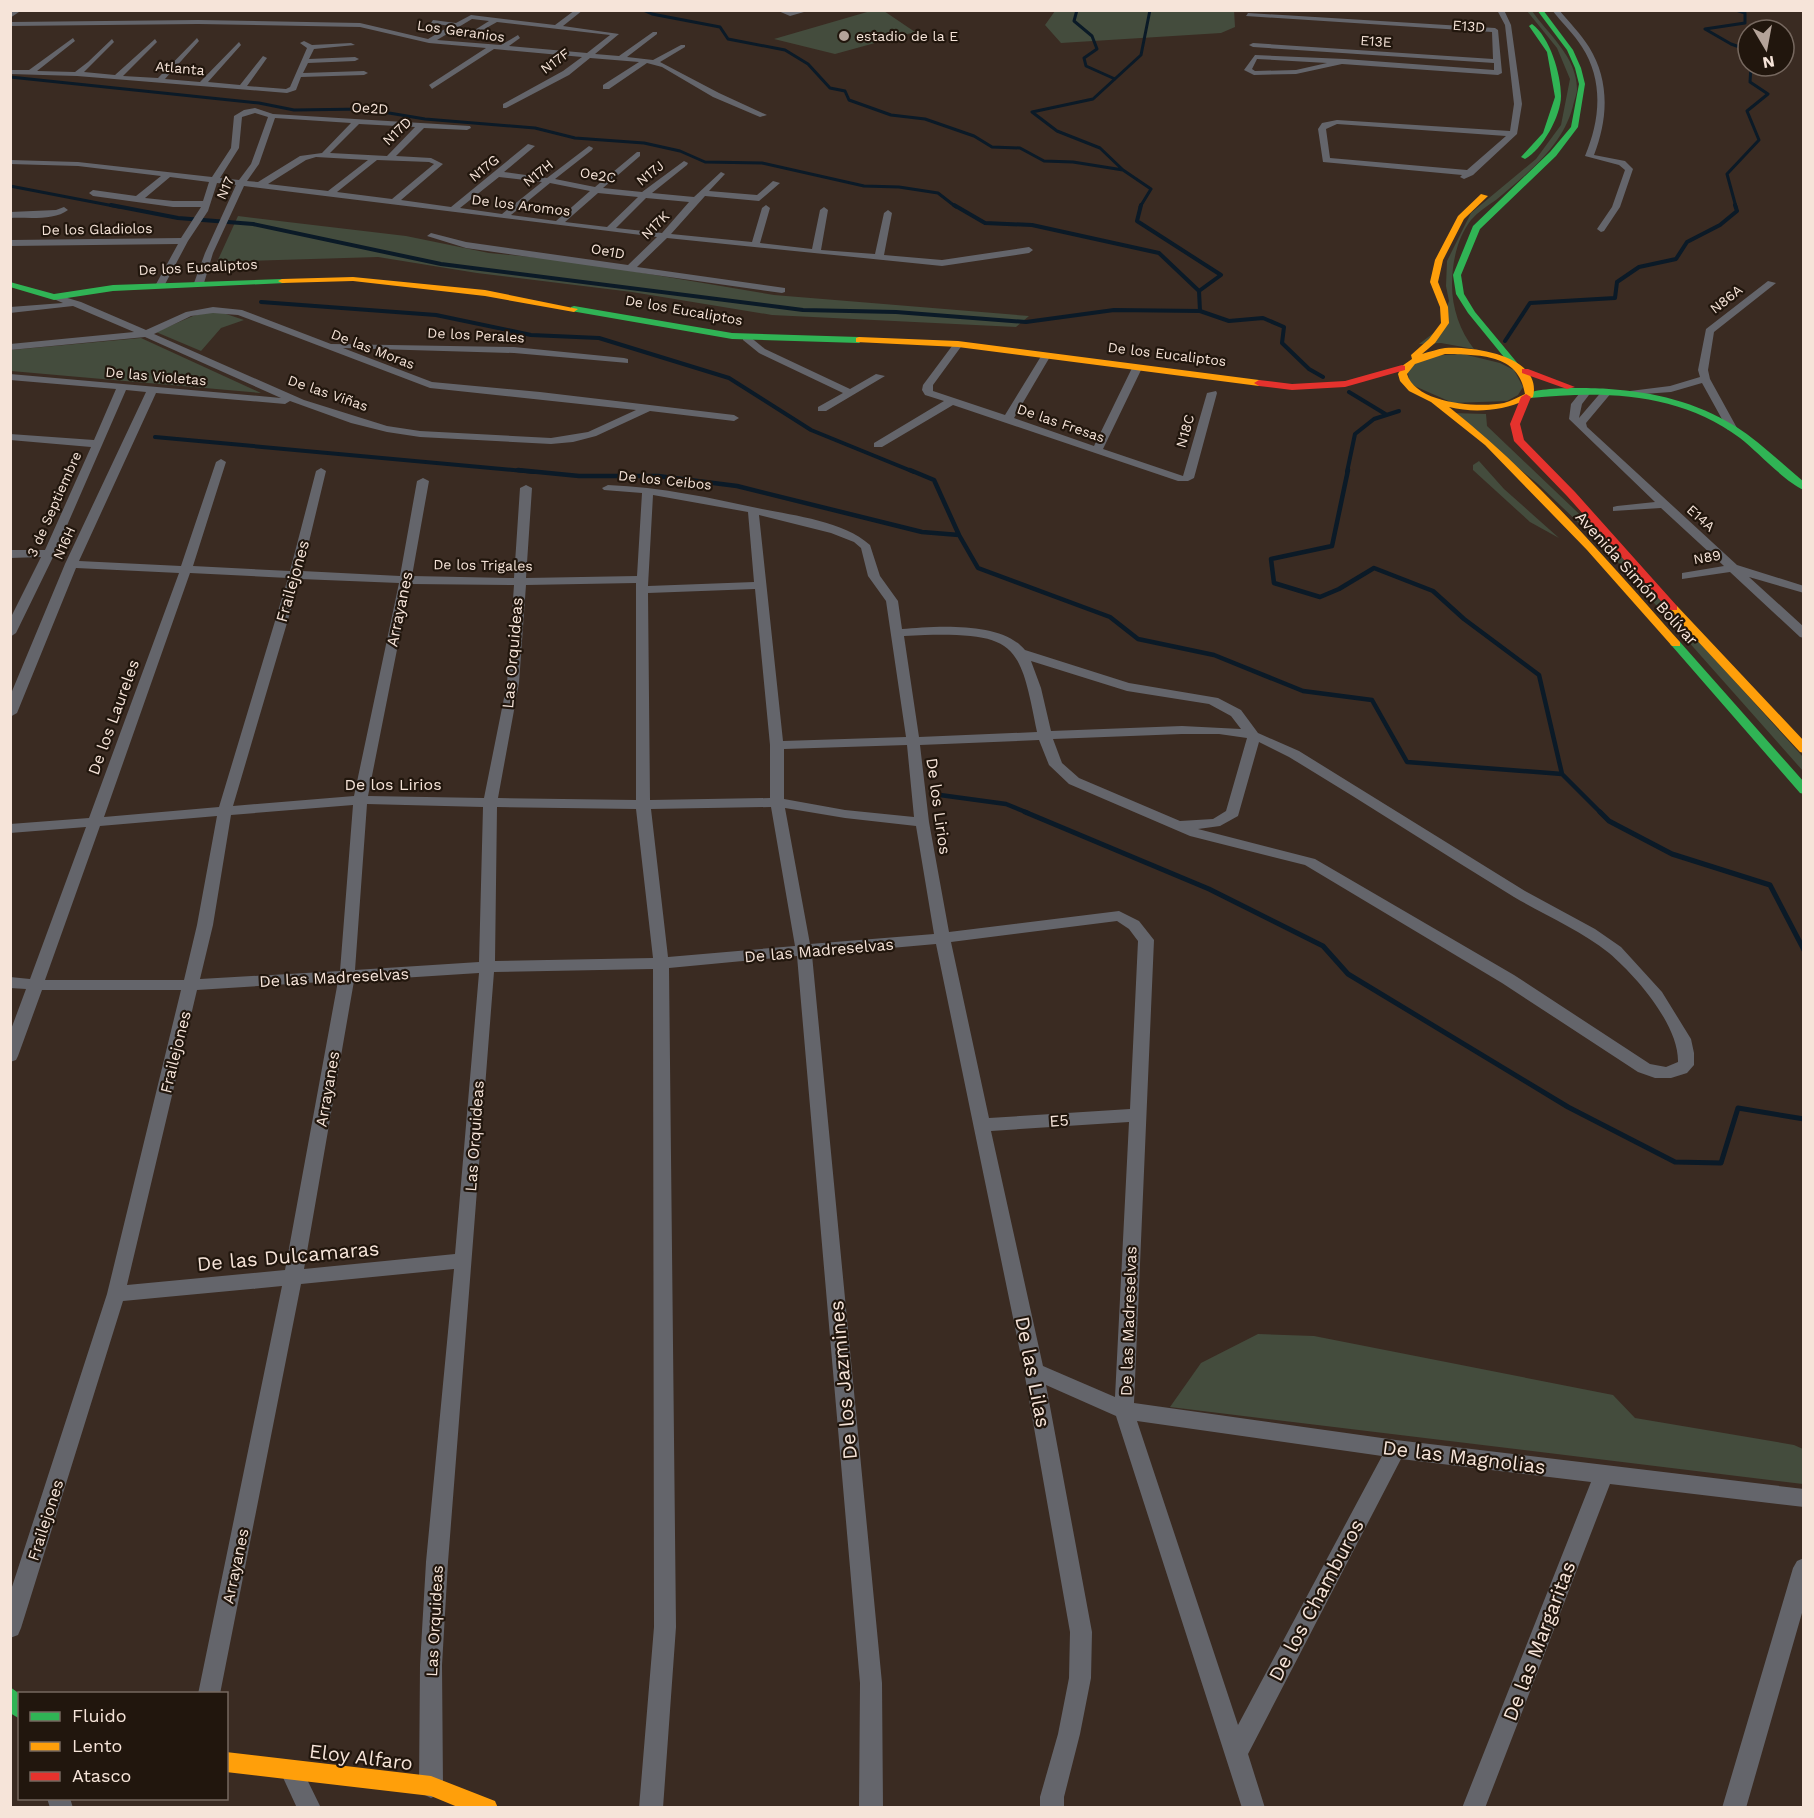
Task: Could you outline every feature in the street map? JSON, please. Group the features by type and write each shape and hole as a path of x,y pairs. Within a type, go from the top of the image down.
{"main road":[{"path":"1516,165 1537,146 1546,134 1558,97 1550,52 1522,10"},
{"path":"1540,10 1570,50 1578,68 1582,84 1574,127 1553,154 1476,228 1457,275 1460,294 1472,313 1532,385 1528,396 1583,390 1634,393 1687,405 1732,428 1803,488"},
{"path":"1415,391 1406,384 1401,376 1402,368 1432,341 1445,323 1444,307 1434,282 1435,270 1461,218 1492,188"},
{"name":"De los Eucaliptos","path":"54,297 94,290 199,283 352,279 436,287 543,302 746,338 958,344 1292,387 1345,384 1382,385 1415,391"},
{"name":"De las Viñas","path":"10,284 54,297"},
{"path":"1414,357 1437,352 1464,351 1492,356 1583,390"},
{"name":"De los Eucaliptos","path":"1345,384 1402,368"},
{"name":"Avenida Simón Bolívar","path":"1415,391 1434,400 1488,443 1591,548 1803,790"},
{"name":"Avenida Simón Bolívar","path":"1434,400 1476,408 1514,403 1528,396"},
{"name":"Avenida Simón Bolívar","path":"1528,396 1515,416 1515,433 1519,441 1571,494 1803,749"},
{"name":"Eloy Alfaro","path":"228,1762 431,1786 488,1808"}],"street":[{"path":"429,41 489,10"},
{"path":"474,17 558,26 580,10"},
{"path":"780,11 790,14 808,10"},
{"path":"1500,10 1508,25 1518,104 1513,134 1467,175 1326,160 1322,129 1325,125 1352,123 1513,134"},
{"path":"1555,10 1586,47 1600,82 1602,95 1598,134 1589,156 1622,163 1629,169 1616,207 1600,229"},
{"path":"33,23 44,14"},
{"path":"115,22 122,15"},
{"path":"144,29 163,15"},
{"path":"198,22 205,15"},
{"path":"242,22 249,15"},
{"path":"506,21 517,15"},
{"path":"1248,15 1383,28 1495,30 1498,73 1382,64 1255,57 1248,70 1254,73 1296,72 1345,62"},
{"path":"74,23 81,16"},
{"path":"423,27 436,20 457,25"},
{"path":"472,34 496,20"},
{"name":"Los Geranios","path":"10,24 242,22 367,25 429,41 664,65 716,95 763,115"},
{"path":"1262,24 1295,27"},
{"name":"N17F","path":"506,106 566,73 616,34 558,26"},
{"path":"620,59 655,33"},
{"path":"500,49 518,37"},
{"name":"E13D","path":"1485,39 1496,50"},
{"path":"32,71 73,40"},
{"path":"160,80 196,40"},
{"path":"77,74 112,41"},
{"path":"117,77 155,41"},
{"path":"543,52 558,43"},
{"path":"1382,43 1382,64"},
{"path":"202,84 239,44"},
{"name":"Atlanta","path":"10,72 32,71 290,90 306,61 307,45 351,45"},
{"name":"E13E","path":"1253,45 1382,53 1496,50"},
{"path":"606,87 683,46"},
{"path":"432,87 491,48"},
{"path":"1485,50 1510,52"},
{"path":"242,87 263,58"},
{"path":"306,61 355,59"},
{"path":"299,75 364,73"},
{"path":"160,286 207,204 214,180 226,166 235,148 238,116 250,110 262,111 272,116"},
{"name":"Oe2D","path":"272,116 466,128"},
{"name":"N17","path":"199,283 209,253 241,183 255,164 272,116"},
{"path":"324,155 358,120"},
{"name":"N17D","path":"389,158 423,124"},
{"name":"N17G","path":"453,210 531,146"},
{"name":"N17H","path":"504,217 589,148"},
{"path":"558,224 637,154"},
{"path":"260,185 303,158 324,155 431,160 439,164 393,203"},
{"path":"329,194 376,157"},
{"name":"De los Aromos","path":"10,162 78,164 609,230 942,263 1029,250"},
{"name":"N17J","path":"609,230 644,195 684,163"},
{"name":"Oe2C","path":"497,174 597,190 695,200"},
{"name":"N17K","path":"630,268 664,236 721,174"},
{"path":"138,199 168,175"},
{"path":"703,193 757,198 776,183"},
{"path":"93,193 173,204 207,204"},
{"path":"10,206 50,207 64,210 57,213 10,215"},
{"path":"755,246 766,208"},
{"path":"816,252 824,210"},
{"path":"879,257 888,213"},
{"name":"Oe1D","path":"431,236 466,245 552,255 782,290"},
{"name":"De los Gladiolos","path":"10,243 184,241"},
{"name":"N86A","path":"1705,379 1703,370 1709,331 1771,284"},
{"name":"De las Viñas","path":"54,297 78,304 300,402 355,422 387,429 420,434 517,441 573,439 592,434 648,408"},
{"path":"10,310 78,304"},
{"name":"De las Moras","path":"10,347 146,334 189,315 227,310 430,385 734,418"},
{"path":"746,338 762,351 851,393"},
{"name":"De las Fresas","path":"958,344 928,385 927,390 932,394 1182,480 1188,478"},
{"name":"De los Perales","path":"326,345 514,350 624,361"},
{"path":"1007,421 1046,355"},
{"path":"1097,451 1137,368"},
{"name":"De las Violetas","path":"10,376 300,402"},
{"path":"822,409 880,376"},
{"path":"1634,393 1671,389 1705,379 1732,428"},
{"name":"3 de Septiembre","path":"10,633 49,553 123,386"},
{"name":"N16H","path":"10,713 71,564 121,451 153,389"},
{"path":"1583,390 1573,411 1574,419 1580,422 1585,420 1591,408 1607,392"},
{"name":"N18C","path":"1188,478 1212,393"},
{"path":"878,445 952,401"},
{"name":"E14A","path":"1580,422 1582,429 1803,634"},
{"path":"11,438 98,444"},
{"name":"De los Laureles","path":"10,1056 186,569 222,462"},
{"name":"Frailejones","path":"10,1628 116,1294 205,925 225,810 295,575 321,471"},
{"name":"Arrayanes","path":"209,1692 293,1278 347,976 360,800 406,580 423,481"},
{"name":"Las Orquideas","path":"431,1786 431,1665 437,1562 487,968 490,803 513,683 525,488"},
{"name":"De los Ceibos","path":"608,488 686,494 798,520 858,540 866,547 874,576 892,601 913,741"},
{"path":"648,492 642,584 644,804 661,963 665,1627 651,1808"},
{"path":"1617,509 1663,504"},
{"name":"De los Jazmines","path":"753,510 777,745 777,801 804,952 871,1683 871,1808"},
{"path":"10,554 49,553"},
{"name":"De los Trigales","path":"71,564 406,580 761,585"},
{"path":"1733,568 1803,590"},
{"name":"N89","path":"1686,576 1733,568"},
{"path":"896,633 976,634 1008,641 1020,653 1029,672 1046,736 1051,760 1066,776 1173,825 1219,840 1310,862 1499,973 1644,1068 1664,1073 1677,1071 1686,1065 1687,1051 1682,1035 1626,960 1597,939 1392,812 1289,751 1254,736 1196,730 1046,736 913,741"},
{"path":"1020,653 1127,687 1213,701 1236,713 1254,736"},
{"path":"1173,825 1213,824 1228,818 1233,813 1254,736"},
{"name":"De los Lirios","path":"777,745 913,741 921,822 942,938"},
{"name":"De los Lirios","path":"10,829 360,800 644,804 777,801 845,814 921,822"},
{"name":"De las Madreselvas","path":"10,982 37,985 191,985 487,968 661,963 942,938 1119,916 1134,925 1146,940 1136,1115 1124,1410 1254,1808"},
{"name":"De las Lilas","path":"942,938 1034,1371 1081,1632 1080,1678 1069,1734 1052,1797 1052,1808"},
{"name":"E5","path":"981,1125 1136,1115"},
{"name":"De las Dulcamaras","path":"116,1294 464,1261"},
{"name":"De las Madreselvas","path":"1034,1371 1124,1410"},
{"name":"De las Magnolias","path":"1124,1410 1396,1449 1803,1497"},
{"name":"De los Chamburos","path":"1237,1751 1396,1449"},
{"name":"De las Margaritas","path":"1473,1808 1604,1474"},
{"path":"1734,1808 1803,1568"},
{"path":"290,1768 310,1808"}],"green space":[{"name":"estadio de la E","path":"874,10 884,11 915,32 835,54 774,39"},
{"path":"1234,10 1235,27 1221,33 1061,43 1045,25 1055,11"},
{"path":"1527,11 1532,11 1567,56 1576,77 1577,93 1573,106 1561,135 1552,147 1520,180 1474,217 1466,227 1459,243 1453,268 1453,302 1461,327 1474,349 1441,343 1419,344 1439,329 1449,301 1446,286 1447,261 1471,213 1536,159 1561,125 1570,79 1557,48"},
{"path":"238,216 406,236 489,253 572,261 774,295 1029,316 1016,327 772,315 632,292 477,273 378,257 217,262"},
{"path":"209,312 223,313 244,320 221,328 201,351 156,332 193,316"},
{"path":"141,338 261,393 11,371 11,350"},
{"path":"1463,354 1500,363 1514,370 1523,387 1518,395 1507,401 1453,403 1410,384 1407,368 1427,356"},
{"path":"1451,413 1486,414 1487,426 1617,550 1803,757 1803,771 1608,551 1538,484"},
{"path":"1479,461 1504,489 1559,538 1530,522 1473,470 1473,465"},
{"path":"1258,1334 1314,1336 1613,1395 1635,1418 1794,1445 1803,1449 1803,1484 1170,1407 1201,1363"}],"waterway":[{"path":"643,10 652,14 720,27 728,39 785,50 808,64 830,88 845,91 849,100 891,115 925,119 974,136 992,147 1020,148 1044,161 1073,162 1123,170"},
{"path":"1077,10 1074,21 1092,36 1097,49 1084,58 1086,66 1115,79"},
{"path":"1115,79 1141,55 1150,10"},
{"path":"1736,10 1745,13 1745,18"},
{"path":"1736,24 1705,29 1736,46"},
{"path":"10,77 259,103 294,110 365,109 425,119 535,128 575,138 644,143 680,151 705,162 762,163 864,186 899,187 938,193 956,207"},
{"path":"1736,207 1727,174 1759,140 1747,111 1768,94 1750,82 1750,78"},
{"path":"1115,79 1093,99 1032,112 1057,131 1100,148 1123,170"},
{"path":"1123,170 1151,189 1141,206"},
{"path":"10,186 119,207"},
{"path":"111,205 178,218 253,224 441,264 803,310 896,312 1026,322 1114,310 1200,311"},
{"path":"954,205 985,223 1032,225 1159,253 1199,291"},
{"path":"1505,341 1530,303 1615,298 1617,282 1639,267 1676,259 1687,242 1720,225 1737,211 1735,205"},
{"path":"1141,206 1137,221 1221,275 1199,291"},
{"path":"1199,291 1200,311"},
{"path":"261,302 436,315 531,335 599,338 729,378 811,430 914,472"},
{"path":"1200,311 1229,321 1263,318 1284,327 1282,343 1309,369 1323,377"},
{"path":"1349,392 1387,415"},
{"path":"1387,415 1399,411"},
{"path":"1347,472 1355,434 1374,419 1387,415"},
{"path":"155,437 534,472"},
{"path":"518,470 579,476 658,476 737,486 922,532 959,535"},
{"path":"910,470 934,480 959,535"},
{"path":"1348,470 1332,546 1271,559 1274,583 1320,597 1339,589 1374,568 1433,591 1464,619 1539,675 1562,774"},
{"path":"959,535 978,568 1110,617 1138,639 1214,655 1303,691 1372,700 1407,762 1562,774"},
{"path":"1562,774 1609,821 1672,854 1770,885 1804,950"},
{"path":"940,795 1006,804 1028,813"},
{"path":"1025,812 1209,889 1323,946 1348,974 1568,1107 1675,1162 1721,1163 1738,1108 1804,1119"}],"traffic: fast":[{"path":"1515,365 1472,313 1460,294 1457,275 1476,228 1553,154 1574,127 1582,84 1578,68 1570,50 1540,10"},
{"path":"1525,157 1546,134 1558,97 1550,52 1532,26"},
{"path":"10,284 54,297 113,288 282,281"},
{"path":"574,309 732,336 859,340"},
{"path":"1530,395 1609,391 1661,398 1686,405 1710,415 1733,429 1804,487"},
{"path":"1676,644 1804,790"},
{"path":"10,1697 18,1707"}],"traffic: slow":[{"path":"1414,357 1432,341 1445,323 1444,307 1434,282 1439,260 1461,218 1484,196"},
{"path":"282,281 353,279 485,293 574,309"},
{"path":"859,340 958,344 1259,383"},
{"path":"1445,351 1486,354 1512,363 1522,371 1528,381 1530,395 1504,405 1481,408 1462,407 1427,397 1412,389 1404,381 1402,374 1412,362 1445,351"},
{"path":"1434,400 1488,443 1591,548 1676,644"},
{"path":"1673,608 1804,749"},
{"path":"228,1762 431,1786 488,1808"}],"traffic: jam":[{"path":"1259,383 1292,387 1345,384 1402,368"},
{"path":"1525,371 1570,387"},
{"path":"1526,397 1515,424 1519,441 1571,494 1673,608"}],"place":[{"name":"estadio de la E","path":"844,36"}]}
